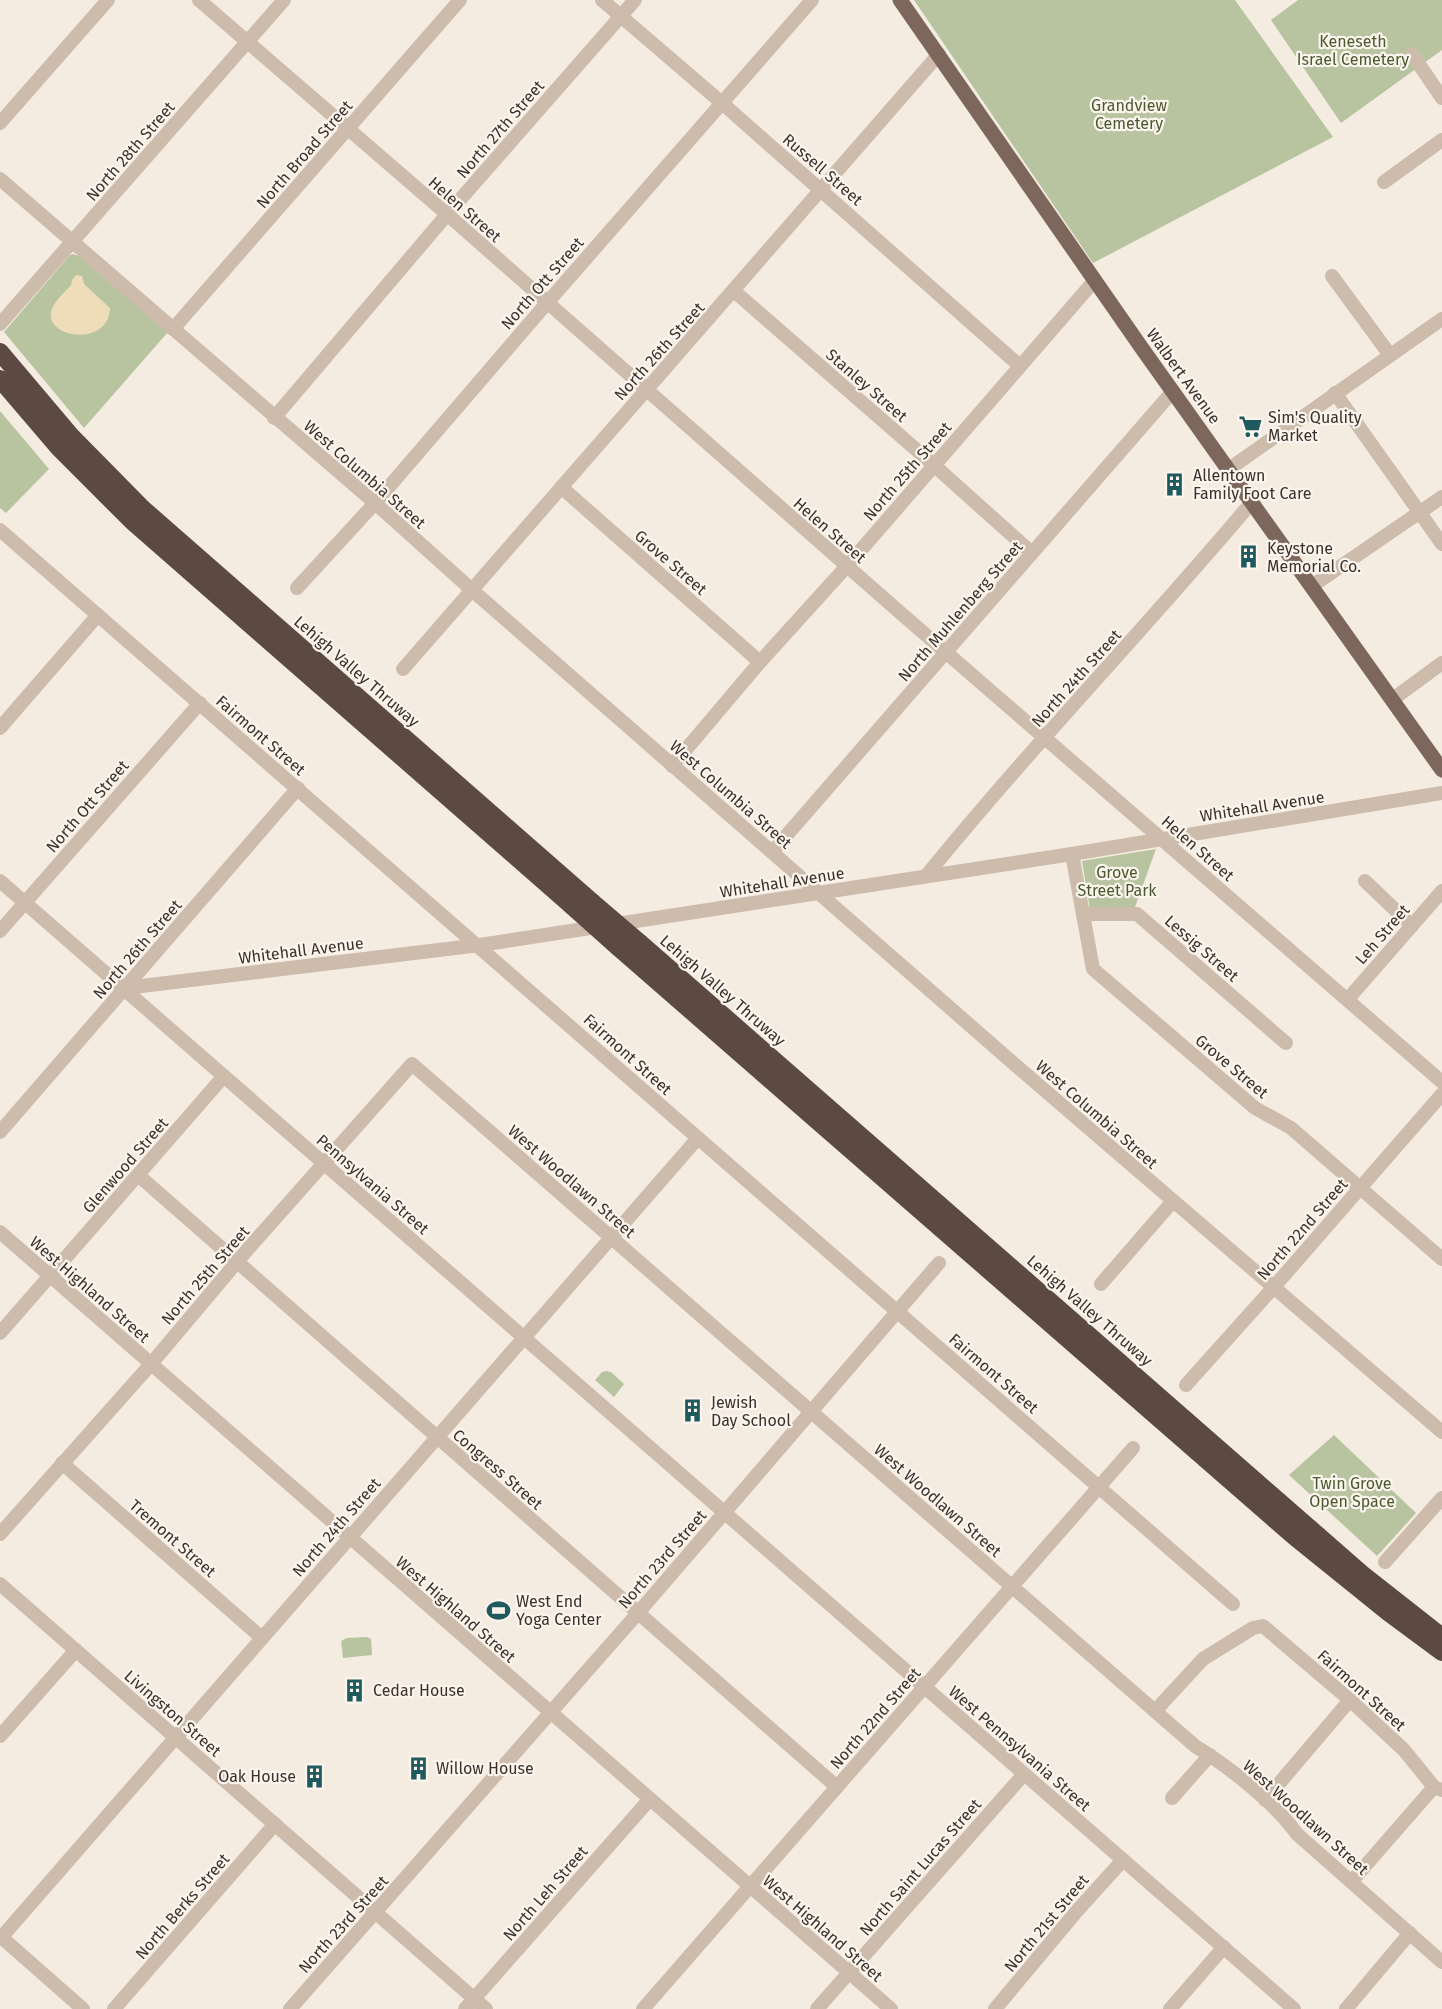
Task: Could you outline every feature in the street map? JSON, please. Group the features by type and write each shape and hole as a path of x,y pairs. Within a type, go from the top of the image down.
{"highway":[{"name":"Lehigh Valley Thruway","path":"2,354 71,436 143,509 1362,1574 1442,1637"},
{"path":"0,379 59,447 132,521 1295,1537 1442,1652"}],"main road":[{"name":"Walbert Avenue","path":"900,0 1016,168 1442,770"}],"street":[{"path":"0,123 108,0"},
{"name":"Helen Street","path":"199,0 1442,1082"},
{"name":"North 28th Street","path":"0,324 284,0"},
{"name":"North Broad Street","path":"173,329 460,0"},
{"name":"Russell Street","path":"602,0 1020,366"},
{"name":"North 27th Street","path":"274,418 450,211 635,0"},
{"name":"North Ott Street","path":"297,588 375,503 812,0"},
{"name":"North 26th Street","path":"403,669 939,54"},
{"path":"1412,54 1442,98"},
{"path":"1384,182 1442,140"},
{"name":"West Columbia Street","path":"0,179 375,503 818,893 1442,1432"},
{"path":"1332,276 1390,355"},
{"name":"North 25th Street","path":"672,766 760,662 847,566 1095,280"},
{"name":"Stanley Street","path":"734,291 1032,553"},
{"path":"1228,469 1442,319"},
{"name":"North Muhlenberg Street","path":"772,852 1173,391"},
{"path":"1335,393 1442,544"},
{"name":"Grove Street","path":"561,487 760,662"},
{"path":"1311,586 1442,497"},
{"name":"North 24th Street","path":"926,876 1252,502"},
{"name":"Fairmont Street","path":"0,530 480,945 1233,1604"},
{"path":"0,728 98,615"},
{"path":"1393,699 1442,663"},
{"name":"North Ott Street","path":"0,931 200,703"},
{"name":"North 26th Street","path":"0,1132 298,788"},
{"name":"Whitehall Avenue","path":"125,988 480,945 1072,854 1442,793"},
{"name":"Grove Street","path":"1072,854 1093,969 1256,1108 1292,1128 1442,1259"},
{"name":"Pennsylvania Street","path":"0,880 724,1512"},
{"path":"1365,881 1412,926"},
{"name":"Leh Street","path":"1348,999 1442,891"},
{"name":"Lessig Street","path":"1083,914 1137,914 1286,1043"},
{"name":"North 25th Street","path":"0,1534 411,1064"},
{"name":"West Woodlawn Street","path":"411,1064 1195,1746 1210,1755 1286,1818 1297,1834 1442,1962"},
{"name":"Glenwood Street","path":"0,1333 224,1076"},
{"name":"North 22nd Street","path":"1186,1384 1442,1094"},
{"name":"North 24th Street","path":"0,1937 698,1138"},
{"name":"Congress Street","path":"138,1175 837,1787"},
{"path":"1101,1284 1173,1201"},
{"name":"West Highland Street","path":"0,1232 891,2009"},
{"name":"North 23rd Street","path":"290,2009 638,1613 939,1263"},
{"name":"North 22nd Street","path":"643,2009 1133,1448"},
{"name":"Tremont Street","path":"62,1463 262,1638"},
{"path":"1385,1562 1442,1498"},
{"name":"West Pennsylvania Street","path":"724,1512 1294,2009"},
{"name":"Livingston Street","path":"0,1584 376,1912 470,2004 486,2009"},
{"name":"Fairmont Street","path":"1155,1711 1203,1659 1253,1628 1261,1626 1350,1700 1404,1750 1438,1789"},
{"path":"0,1736 76,1650"},
{"path":"1265,1800 1350,1700"},
{"path":"1172,1798 1210,1755"},
{"name":"North Saint Lucas Street","path":"817,2009 1024,1774"},
{"path":"1352,1881 1438,1789"},
{"name":"North Leh Street","path":"470,2004 650,1799"},
{"name":"North Berks Street","path":"114,2009 275,1824"},
{"name":"North 21st Street","path":"995,2009 1123,1860"},
{"path":"1346,2009 1410,1933"},
{"path":"0,1937 83,2009"},
{"path":"1170,2009 1224,1947"}],"green space":[{"name":"Grandview Cemetery","path":"914,0 1235,0 1333,137 1093,263"},
{"name":"Keneseth Israel Cemetery","path":"1298,0 1442,0 1442,50 1341,123 1271,20"},
{"path":"73,254 82,257 168,332 84,428 4,332"},
{"path":"0,411 49,469 6,513 0,508"},
{"name":"Grove Street Park","path":"1156,849 1135,907 1090,910 1082,861"},
{"path":"606,1371 611,1372 624,1384 614,1397 595,1380"},
{"name":"Twin Grove Open Space","path":"1334,1435 1416,1513 1377,1556 1289,1475"},
{"path":"367,1637 371,1639 372,1655 343,1658 341,1641 347,1638"}],"sand":[{"path":"76,275 82,276 84,284 110,308 107,320 100,329 90,334 67,333 52,321 51,312 54,305 71,285"}],"place":[{"name":"Sim's Quality Market","path":"1250,426"},
{"name":"Allentown Family Foot Care","path":"1175,484"},
{"name":"Keystone Memorial Co.","path":"1249,557"},
{"name":"Jewish Day School","path":"693,1411"},
{"name":"West End Yoga Center","path":"498,1610"},
{"name":"Cedar House","path":"355,1690"},
{"name":"Willow House","path":"418,1768"},
{"name":"Oak House","path":"314,1776"}]}
